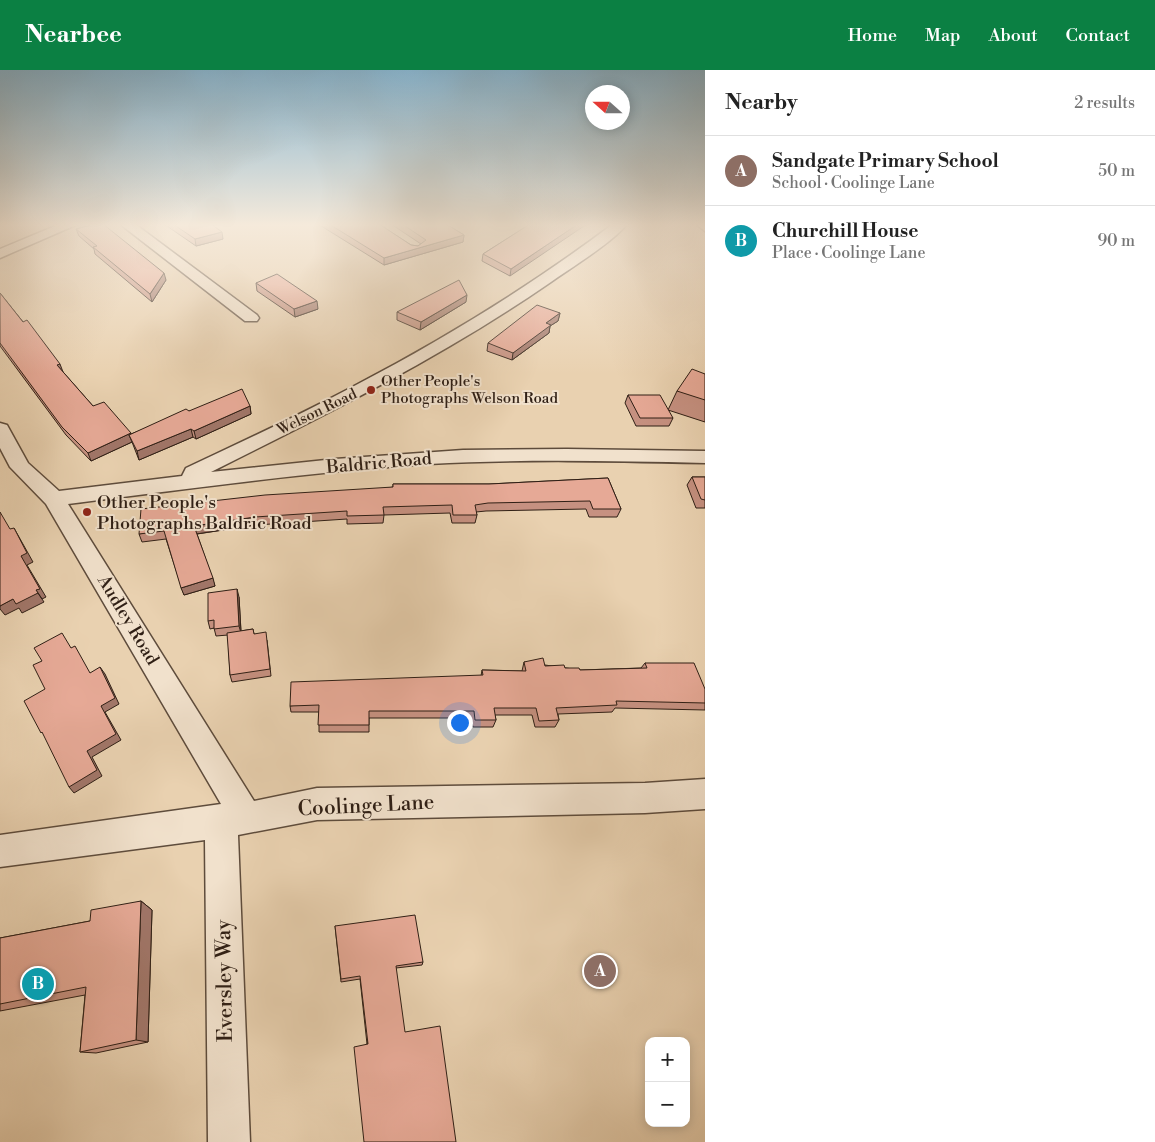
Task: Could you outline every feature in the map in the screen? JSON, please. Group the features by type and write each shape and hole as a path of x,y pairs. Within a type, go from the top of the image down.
{"street":[{"path":"193,274 251,318"},
{"name":"Welson Road","path":"192,482 193,473 362,390 472,326 553,274"},
{"name":"Audley Road","path":"0,429 20,467 54,499 234,819"},
{"name":"Baldric Road","path":"54,499 192,482 429,458 519,455 705,457"},
{"path":"0,474 20,467"},
{"name":"Coolinge Lane","path":"0,851 234,819 317,804 645,798 705,794"},
{"name":"Eversley Way","path":"229,1142 234,819"}],"building":[{"path":"126,274 163,274 150,294"},
{"path":"277,274 317,301 294,309 256,283"},
{"path":"459,280 467,295 421,322 397,312"},
{"path":"0,293 23,322 27,320 60,364 57,365 93,406 104,402 131,433 88,453 62,427 0,343"},
{"path":"537,305 560,313 546,323 551,325 513,353 488,343"},
{"path":"692,369 705,374 705,400 677,391"},
{"path":"242,389 250,406 194,431 191,429 137,451 129,435 186,409 189,411"},
{"path":"628,395 660,395 673,418 640,418"},
{"path":"692,477 705,477 705,500 701,499"},
{"path":"608,478 621,509 593,509 590,501 488,503 475,505 477,515 453,515 452,505 383,507 384,515 347,516 347,511 255,517 194,526 213,578 181,588 164,531 139,534 141,509 265,495 393,487 393,484 489,484"},
{"path":"0,512 10,529 14,528 27,553 21,556 40,589 36,590 38,593 16,604 13,599 0,606"},
{"path":"237,589 239,626 214,629 214,620 208,621 208,593"},
{"path":"253,629 254,634 266,632 270,669 230,675 227,633"},
{"path":"62,633 71,648 75,646 90,673 100,667 115,698 101,706 116,734 87,751 97,770 69,787 42,732 24,701 45,689 33,665 42,661 34,648"},
{"path":"543,658 545,666 564,665 565,668 579,668 580,670 647,668 645,663 694,663 705,689 705,703 616,701 617,705 556,708 559,720 539,721 536,708 494,708 496,720 475,720 474,711 369,711 369,725 318,725 319,705 290,706 291,682 483,675 482,670 526,671 524,662"},
{"path":"141,901 136,1040 80,1052 86,987 0,1004 0,938 90,921 91,910"},
{"path":"415,915 423,962 396,966 405,1032 440,1026 456,1142 364,1142 354,1047 368,1044 360,976 341,979 335,926"}],"place":[{"name":"Other People's Photographs Welson Road","path":"371,390"},
{"name":"Other People's Photographs Baldric Road","path":"87,512"},
{"name":"Sandgate Primary School","path":"600,971"},
{"name":"Churchill House","path":"38,984"}]}
